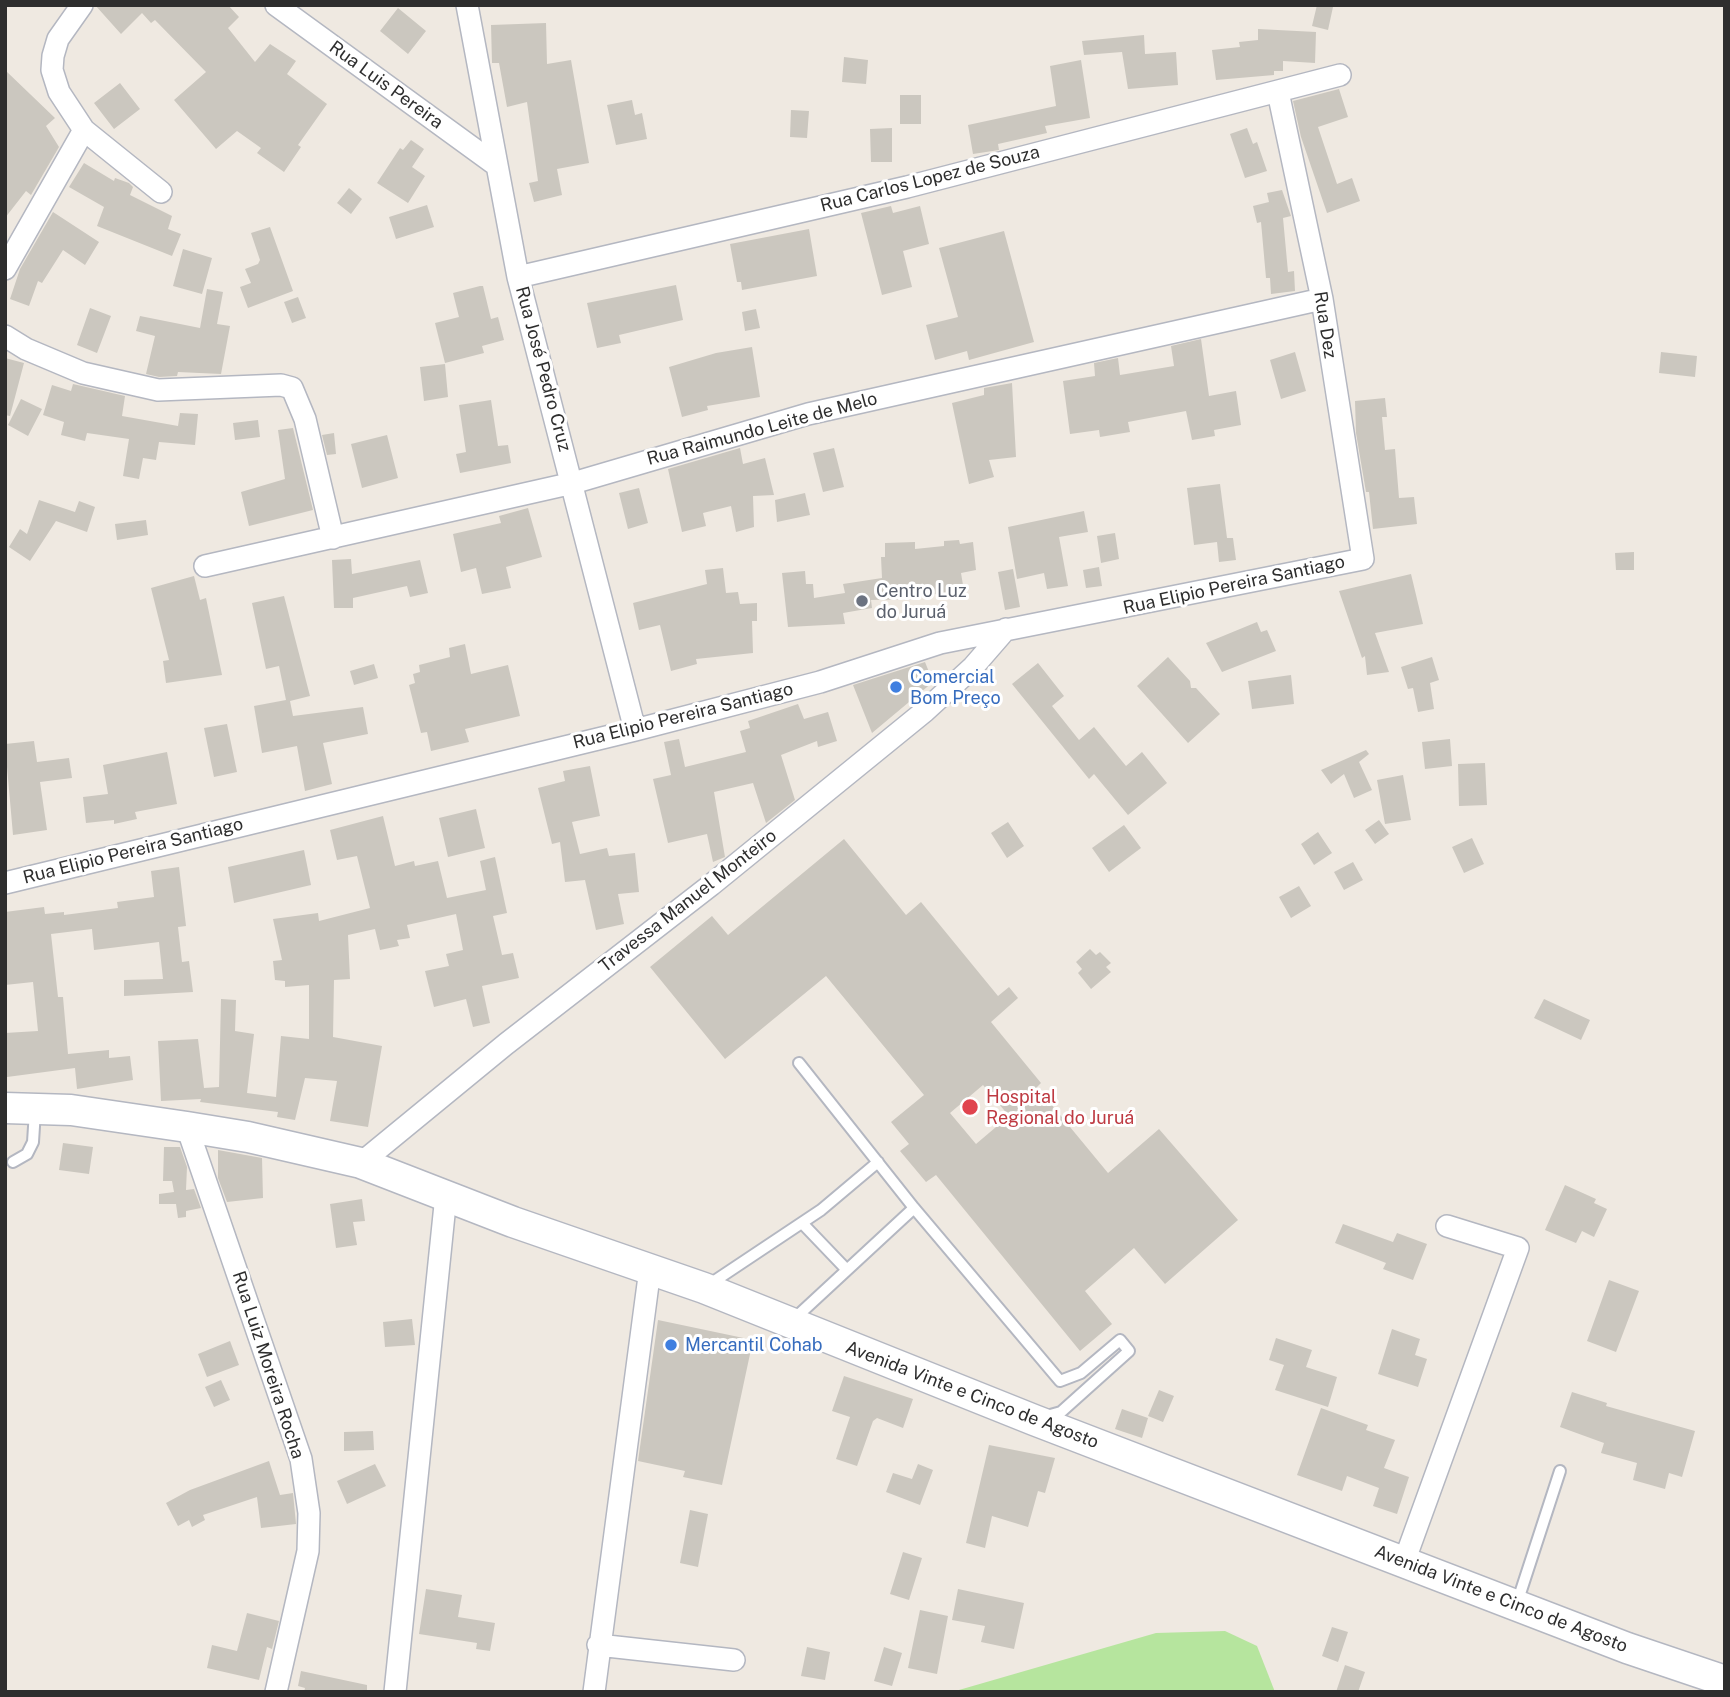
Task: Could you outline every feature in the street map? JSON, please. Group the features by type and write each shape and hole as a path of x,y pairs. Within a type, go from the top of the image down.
{"main road":[{"name":"Avenida Vinte e Cinco de Agosto","path":"5,1108 71,1110 187,1126 361,1163 704,1288 1034,1420 1628,1648 1725,1681"}],"street":[{"path":"82,5 58,39 52,70 59,92 84,130 161,192"},
{"name":"Rua Luis Pereira","path":"276,5 496,165"},
{"name":"Rua José Pedro Cruz","path":"467,5 518,277 635,730"},
{"name":"Rua Carlos Lopez de Souza","path":"518,277 907,187 1340,75"},
{"name":"Rua Dez","path":"1278,92 1322,299 1363,559"},
{"path":"5,269 84,130"},
{"name":"Rua Raimundo Leite de Melo","path":"205,566 573,482 808,414 1322,299"},
{"path":"5,335 26,349 83,373 159,390 281,386 292,388 305,419 333,538"},
{"name":"Rua Elipio Pereira Santiago","path":"5,883 635,730 820,681 940,643 1363,559"},
{"name":"Travessa Manuel Monteiro","path":"361,1163 495,1052 711,885 925,711 973,667 1006,629"},
{"name":"Rua Luiz Moreira Rocha","path":"187,1126 301,1460 307,1499 308,1551 276,1692"},
{"path":"395,1692 446,1195"},
{"path":"1404,1562 1518,1248 1447,1226"},
{"path":"594,1692 598,1645 650,1269"},
{"path":"598,1645 734,1660"}],"lane":[{"path":"799,1063 877,1163 1060,1381 1080,1373 1120,1340 1129,1351 1061,1412 1034,1420"},
{"path":"13,1162 27,1154 33,1142 35,1108"},
{"path":"704,1288 802,1223 877,1163"},
{"path":"790,1324 914,1208"},
{"path":"802,1223 847,1270"},
{"path":"1516,1605 1560,1471"}],"green space":[{"path":"1225,1631 1257,1646 1275,1692 952,1692 1156,1633"}],"building":[{"path":"95,5 228,5 239,17 228,28 255,62 270,44 296,61 287,74 327,104 298,145 301,147 284,172 257,153 261,148 237,131 216,149 174,100 206,72 155,20 151,23 142,13 121,34"},
{"path":"1317,5 1333,7 1328,30 1312,26"},
{"path":"398,8 426,31 408,54 380,31"},
{"path":"546,23 547,64 571,60 589,163 557,169 562,195 534,202 529,183 538,181 527,102 507,107 499,63 492,63 491,25"},
{"path":"1258,29 1316,32 1315,63 1283,61 1283,71 1274,71 1274,75 1216,80 1212,50 1240,47 1239,42 1258,40"},
{"path":"1144,35 1145,54 1176,52 1178,85 1128,89 1122,52 1084,55 1082,41"},
{"path":"844,57 868,60 866,84 842,82"},
{"path":"1081,60 1090,118 1045,126 1047,133 998,144 999,150 973,154 968,125 1056,106 1050,66"},
{"path":"5,70 55,118 46,126 59,147 31,195 26,191 5,218"},
{"path":"120,83 140,109 114,129 94,103"},
{"path":"1339,89 1348,117 1318,127 1337,184 1352,178 1360,201 1327,213 1301,137 1293,101"},
{"path":"900,95 921,95 921,124 900,124"},
{"path":"632,100 635,115 642,113 647,139 616,145 607,105"},
{"path":"791,110 809,111 807,138 790,137"},
{"path":"892,128 892,162 871,162 870,129"},
{"path":"1247,128 1253,144 1257,142 1267,171 1245,178 1230,134"},
{"path":"411,140 424,149 412,167 425,176 408,203 377,183 400,148 403,150"},
{"path":"84,163 114,181 115,178 129,183 133,187 130,195 172,216 168,229 181,234 172,256 97,226 104,207 69,187"},
{"path":"349,188 362,199 351,214 337,203"},
{"path":"1282,190 1291,216 1283,218 1288,272 1294,271 1295,291 1271,294 1270,278 1266,278 1261,222 1257,223 1253,206 1269,202 1267,193"},
{"path":"427,205 434,227 396,239 389,217"},
{"path":"891,206 893,213 920,206 929,244 903,251 912,287 882,295 861,213"},
{"path":"53,212 99,242 85,265 63,250 42,283 38,281 29,306 10,299 20,269"},
{"path":"270,227 293,291 248,308 240,287 251,283 245,269 258,264 260,260 251,233"},
{"path":"809,229 817,276 742,290 741,282 737,282 730,244"},
{"path":"1004,231 1034,342 969,360 967,351 935,360 926,325 958,317 939,248"},
{"path":"183,249 212,258 202,294 173,286"},
{"path":"676,285 683,320 619,335 621,343 597,348 587,303"},
{"path":"483,286 491,319 498,317 504,340 482,346 484,353 445,363 435,323 459,317 453,293"},
{"path":"207,289 223,292 217,324 230,326 221,374 178,372 177,376 159,377 146,374 155,336 136,331 140,316 200,328"},
{"path":"298,297 306,318 292,323 284,302"},
{"path":"90,308 111,316 97,353 77,345"},
{"path":"756,309 760,328 745,331 742,312"},
{"path":"1201,339 1209,396 1236,391 1241,425 1214,430 1215,436 1192,440 1186,411 1128,422 1130,432 1100,437 1099,430 1070,434 1063,381 1095,376 1094,363 1118,358 1120,375 1174,366 1171,346"},
{"path":"752,347 760,397 707,406 708,410 682,417 669,367 716,353"},
{"path":"1295,352 1306,391 1281,399 1270,360"},
{"path":"1661,352 1697,356 1695,377 1659,373"},
{"path":"5,358 24,363 10,416 5,415"},
{"path":"445,364 448,397 424,401 420,367"},
{"path":"1012,383 1016,457 989,460 994,477 969,484 952,403 984,395 984,388"},
{"path":"73,384 125,396 122,416 178,426 180,413 198,414 195,445 159,442 156,460 143,458 139,479 123,476 129,439 87,433 85,441 61,435 64,422 43,415 52,385 71,391"},
{"path":"1385,398 1387,417 1382,417 1385,450 1395,449 1399,498 1414,497 1417,524 1373,529 1369,492 1366,492 1356,433 1355,401"},
{"path":"21,399 42,409 28,436 8,425"},
{"path":"491,400 498,446 508,445 511,463 460,473 456,454 466,452 459,405"},
{"path":"258,420 260,437 235,440 233,423"},
{"path":"293,428 313,510 249,526 241,492 285,479 278,430"},
{"path":"334,433 336,454 327,455 322,435"},
{"path":"387,435 398,478 362,488 351,444"},
{"path":"740,448 743,464 765,458 774,495 753,496 754,527 736,532 731,506 703,513 706,526 682,532 668,469"},
{"path":"834,448 844,487 823,492 813,453"},
{"path":"1220,484 1227,538 1233,538 1236,560 1219,562 1217,542 1194,545 1187,488"},
{"path":"639,488 648,523 628,529 619,493"},
{"path":"805,493 810,515 777,522 775,500"},
{"path":"39,500 75,512 79,501 95,507 87,532 56,521 30,561 9,547 20,529 27,534"},
{"path":"528,508 542,557 506,567 511,588 482,594 476,568 461,572 453,534 501,523 499,516"},
{"path":"1084,511 1088,532 1059,537 1068,586 1047,589 1044,573 1017,579 1008,527"},
{"path":"146,520 148,535 117,540 115,524"},
{"path":"1115,533 1119,559 1101,563 1097,536"},
{"path":"959,540 960,544 973,542 976,570 961,573 964,591 919,596 919,599 871,600 872,608 843,613 845,624 788,627 782,573 805,571 806,584 813,584 814,598 845,593 843,584 882,578 881,557 885,557 885,543 915,542 915,549 944,546 944,541"},
{"path":"1634,552 1634,570 1616,570 1615,553"},
{"path":"351,559 352,574 420,560 428,593 410,597 407,586 353,598 353,608 334,608 332,560"},
{"path":"1099,567 1102,586 1086,588 1083,570"},
{"path":"723,568 726,593 738,592 740,604 757,603 757,621 752,621 753,653 696,659 697,664 671,671 660,625 639,630 633,603 707,584 705,570"},
{"path":"1013,569 1020,607 1005,610 998,572"},
{"path":"1411,574 1423,624 1375,633 1389,672 1367,675 1365,656 1362,658 1339,591"},
{"path":"194,576 200,600 206,598 222,675 166,683 163,661 169,660 151,588"},
{"path":"284,596 310,696 290,701 293,716 363,707 368,734 323,743 332,784 305,791 297,746 262,753 254,706 286,700 279,666 266,669 252,603"},
{"path":"1257,622 1261,632 1267,630 1276,651 1222,672 1206,643"},
{"path":"465,644 471,674 508,665 520,716 465,729 469,742 431,751 427,732 421,733 409,685 415,683 413,674 420,672 419,665 450,657 449,648"},
{"path":"1168,657 1190,681 1191,688 1196,688 1220,714 1188,743 1137,686"},
{"path":"1432,657 1439,680 1430,683 1434,709 1418,712 1413,688 1408,689 1401,667"},
{"path":"925,662 933,682 872,733 853,685"},
{"path":"1038,663 1064,696 1052,706 1079,740 1094,727 1126,766 1142,752 1167,783 1128,815 1094,774 1089,779 1012,684"},
{"path":"374,664 378,678 354,685 350,671"},
{"path":"1291,675 1294,704 1252,709 1248,681"},
{"path":"798,704 804,719 828,712 837,741 818,747 817,741 781,755 795,800 766,823 753,783 714,792 725,857 713,862 707,834 668,843 653,779 671,775 664,742 679,739 685,767 746,752 740,731 750,728 748,721"},
{"path":"227,724 237,772 214,777 204,728"},
{"path":"1450,739 1452,766 1425,769 1422,742"},
{"path":"34,741 37,762 69,758 72,778 40,782 47,830 13,835 5,744"},
{"path":"1366,750 1369,754 1359,762 1372,790 1354,798 1344,774 1331,784 1321,770"},
{"path":"167,752 177,804 135,812 137,819 114,824 114,820 86,823 83,797 108,794 103,765"},
{"path":"1485,763 1487,805 1459,806 1458,764"},
{"path":"590,766 600,816 572,822 580,854 607,848 609,856 635,853 639,892 618,894 624,924 596,930 585,880 565,882 560,842 552,844 538,788 565,781 563,771"},
{"path":"1403,775 1411,820 1385,824 1377,780"},
{"path":"476,809 485,848 448,857 439,818"},
{"path":"383,816 395,866 414,861 415,866 438,861 447,898 486,890 480,861 495,857 507,913 493,916 502,955 513,953 519,978 482,986 490,1023 473,1027 466,999 434,1007 425,971 449,966 446,954 463,950 456,914 407,925 410,938 397,940 399,946 380,950 375,929 348,935 350,979 334,980 333,1037 382,1046 368,1127 330,1121 337,1081 305,1078 295,1120 277,1117 278,1112 200,1102 201,1099 161,1101 158,1041 198,1039 204,1088 219,1087 221,999 236,1000 235,1031 254,1034 247,1093 276,1097 281,1036 309,1039 309,985 285,987 285,981 275,980 273,961 282,960 273,919 318,913 319,921 370,908 357,856 337,860 330,830"},
{"path":"1379,820 1389,834 1375,844 1365,830"},
{"path":"1008,822 1024,846 1007,858 991,833"},
{"path":"1124,825 1141,848 1109,872 1092,848"},
{"path":"1318,832 1332,853 1314,865 1301,844"},
{"path":"1472,838 1484,864 1464,873 1452,847"},
{"path":"844,839 906,915 921,902 998,996 1009,987 1018,998 991,1022 1041,1083 1037,1087 1108,1173 1159,1129 1238,1220 1165,1284 1134,1248 1085,1291 1112,1324 1080,1351 936,1175 926,1182 900,1151 909,1144 891,1122 924,1095 826,976 725,1059 650,967 712,916 728,935","holes":["983,1085 1009,1116 976,1144 950,1113"]},
{"path":"304,850 311,885 234,903 228,867"},
{"path":"1353,862 1363,880 1344,890 1334,872"},
{"path":"179,867 186,926 178,927 182,962 189,961 193,992 124,996 124,980 163,979 159,942 94,950 92,929 51,934 58,997 63,997 68,1054 109,1050 109,1058 130,1056 133,1080 77,1089 75,1068 7,1077 5,1033 38,1031 33,982 5,985 5,912 44,907 45,914 64,912 64,915 118,908 117,902 154,897 151,871"},
{"path":"1299,886 1311,906 1291,918 1279,897"},
{"path":"1090,949 1096,955 1100,952 1111,963 1106,967 1111,972 1091,989 1078,973 1082,969 1076,962"},
{"path":"1544,999 1590,1020 1581,1040 1534,1018"},
{"path":"63,1143 93,1147 89,1174 59,1170"},
{"path":"164,1147 180,1147 187,1167 186,1190 194,1189 201,1208 186,1211 186,1217 178,1218 176,1204 159,1204 159,1194 174,1192 172,1181 163,1181"},
{"path":"218,1150 262,1158 263,1198 227,1202 218,1178"},
{"path":"1565,1185 1596,1199 1594,1203 1607,1209 1594,1237 1582,1231 1576,1243 1545,1230"},
{"path":"362,1199 365,1221 353,1222 357,1245 336,1248 330,1204"},
{"path":"1343,1224 1393,1242 1397,1233 1427,1244 1413,1280 1383,1269 1386,1263 1335,1243"},
{"path":"1609,1280 1639,1291 1616,1352 1587,1341"},
{"path":"412,1319 415,1345 385,1347 383,1322"},
{"path":"658,1320 753,1340 722,1485 683,1477 685,1471 638,1461"},
{"path":"1392,1329 1420,1339 1415,1355 1427,1359 1418,1387 1378,1374"},
{"path":"1276,1338 1312,1350 1306,1367 1337,1377 1328,1407 1275,1390 1284,1365 1269,1360"},
{"path":"230,1341 239,1365 207,1377 198,1354"},
{"path":"844,1376 913,1399 903,1428 877,1418 873,1421 857,1466 836,1459 850,1417 832,1411"},
{"path":"221,1380 230,1400 214,1407 205,1387"},
{"path":"1159,1390 1174,1396 1163,1422 1148,1416"},
{"path":"1572,1392 1607,1403 1606,1406 1695,1431 1682,1477 1669,1473 1665,1489 1633,1480 1637,1463 1601,1453 1604,1443 1560,1427"},
{"path":"1321,1408 1368,1425 1366,1430 1395,1440 1384,1468 1409,1477 1397,1514 1373,1506 1379,1488 1347,1476 1342,1491 1297,1475"},
{"path":"1122,1409 1148,1418 1142,1438 1115,1429"},
{"path":"373,1431 374,1450 344,1451 344,1432"},
{"path":"989,1445 1055,1458 1045,1493 1038,1491 1028,1527 992,1516 985,1548 966,1543"},
{"path":"269,1461 280,1495 293,1493 296,1524 261,1528 257,1497 203,1515 205,1520 192,1527 189,1520 178,1526 166,1503 190,1490"},
{"path":"375,1464 386,1486 347,1504 337,1481"},
{"path":"918,1464 933,1470 920,1505 886,1492 893,1473 912,1479"},
{"path":"690,1510 708,1514 698,1567 680,1563"},
{"path":"903,1552 922,1558 909,1600 890,1594"},
{"path":"426,1589 462,1595 458,1617 495,1623 490,1651 476,1649 477,1643 419,1634"},
{"path":"958,1589 1024,1603 1014,1649 981,1642 985,1626 952,1620"},
{"path":"920,1610 948,1616 937,1674 908,1668"},
{"path":"247,1613 279,1621 272,1649 267,1647 259,1680 207,1668 212,1645 237,1651"},
{"path":"1332,1627 1348,1632 1338,1662 1322,1656"},
{"path":"807,1647 830,1652 825,1680 801,1676"},
{"path":"884,1647 902,1653 892,1686 874,1681"},
{"path":"1345,1665 1365,1672 1358,1692 1336,1692"},
{"path":"301,1671 367,1685 367,1692 304,1692 305,1688 298,1686"}],"place":[{"name":"Centro Luz do Juruá","path":"862,601"},
{"name":"Comercial Bom Preço","path":"896,687"},
{"name":"Hospital Regional do Juruá","path":"970,1107"},
{"name":"Mercantil Cohab","path":"671,1345"}]}
